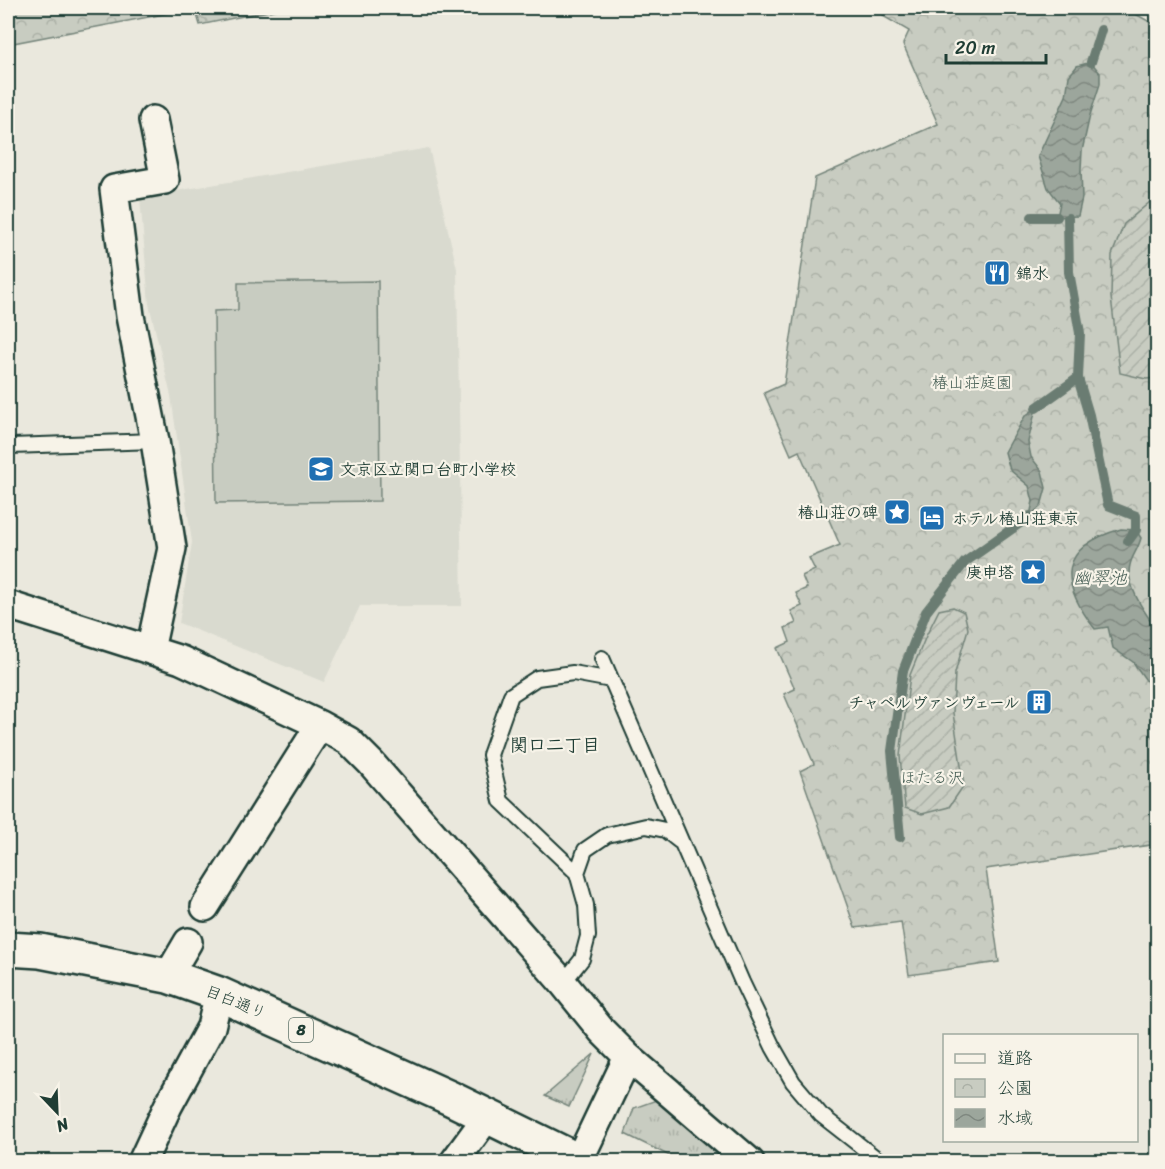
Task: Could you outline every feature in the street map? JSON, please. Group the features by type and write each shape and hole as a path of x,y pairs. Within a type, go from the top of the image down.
{"main road":[{"name":"目白通り","path":"8,949 40,951 168,976 219,994 326,1041 580,1161"}],"street":[{"path":"150,650 172,548 155,441 130,316 114,189 165,180 153,120"},
{"path":"8,605 181,660 320,725 349,741 371,763 563,983 602,1031 628,1057 750,1161"},
{"path":"205,907 320,725"},
{"path":"168,976 188,942"},
{"path":"142,1161 168,1106 211,1027 219,994"},
{"path":"580,1161 628,1057"},
{"path":"454,1161 487,1117"}],"lane":[{"path":"11,446 155,441"},
{"path":"602,658 680,841 773,1047 793,1082 821,1116 881,1161"},
{"path":"563,983 582,959 588,936 586,905 577,873 501,801 490,755 511,695 537,678 573,674 611,680"},
{"path":"577,873 585,850 607,835 646,826 665,830 680,841"}],"shaded area":[{"name":"文京区立関口台町小学校","path":"429,148 457,269 462,606 360,606 324,682 179,623 192,542 171,396 149,304 140,197"}],"green space":[{"path":"8,8 195,8 8,44"},
{"path":"195,8 283,8 200,25"},
{"name":"椿山荘庭園","path":"888,8 1125,8 1157,26 1157,844 986,869 999,962 909,975 901,922 855,928 800,771 814,764 784,694 795,689 777,648 790,642 785,628 796,623 791,611 802,606 796,593 807,588 802,576 815,570 809,558 840,545 799,451 791,455 764,393 784,384 815,178 938,124 903,44 909,31 883,16"},
{"path":"1157,196 1157,378 1146,379 1120,373 1111,297 1112,255 1124,224"},
{"path":"378,281 380,501 216,503 214,311 238,310 238,283"},
{"name":"ほたる沢","path":"953,607 964,612 968,629 955,673 953,713 964,785 949,807 922,814 905,808 900,756 910,675 939,610"},
{"path":"594,1054 569,1107 545,1096"},
{"path":"659,1099 733,1161 680,1161 625,1134 634,1108"}],"water":[{"path":"1091,62 1100,73 1100,84 1082,151 1082,198 1078,216 1057,217 1060,203 1048,188 1038,156 1066,96 1069,76 1077,66"},
{"path":"1036,408 1028,442 1031,457 1042,471 1046,488 1041,506 1030,516 1033,501 1029,486 1010,470 1005,452 1025,416"},
{"name":"幽翠池","path":"1121,529 1136,530 1141,538 1129,572 1136,597 1157,627 1157,696 1133,662 1113,648 1108,627 1095,629 1083,612 1070,581 1070,568 1075,556 1085,545 1100,536"}],"waterway":[{"path":"1091,62 1101,30"},
{"path":"1032,217 1057,217"},
{"path":"1068,218 1069,272 1080,333 1078,378 1089,415 1108,505 1136,516 1136,530 1128,541"},
{"path":"1036,408 1078,378"},
{"path":"900,837 892,751 903,671 926,612 965,562 1030,516"}],"place":[{"name":"錦水","path":"997,273"},
{"name":"文京区立関口台町小学校","path":"321,469"},
{"name":"椿山荘の碑","path":"897,512"},
{"name":"ホテル椿山荘東京","path":"932,518"},
{"name":"庚申塔","path":"1033,572"},
{"name":"チャペルヴァンヴェール","path":"1039,702"}],"district":[{"name":"関口二丁目","path":"555,745"}]}
